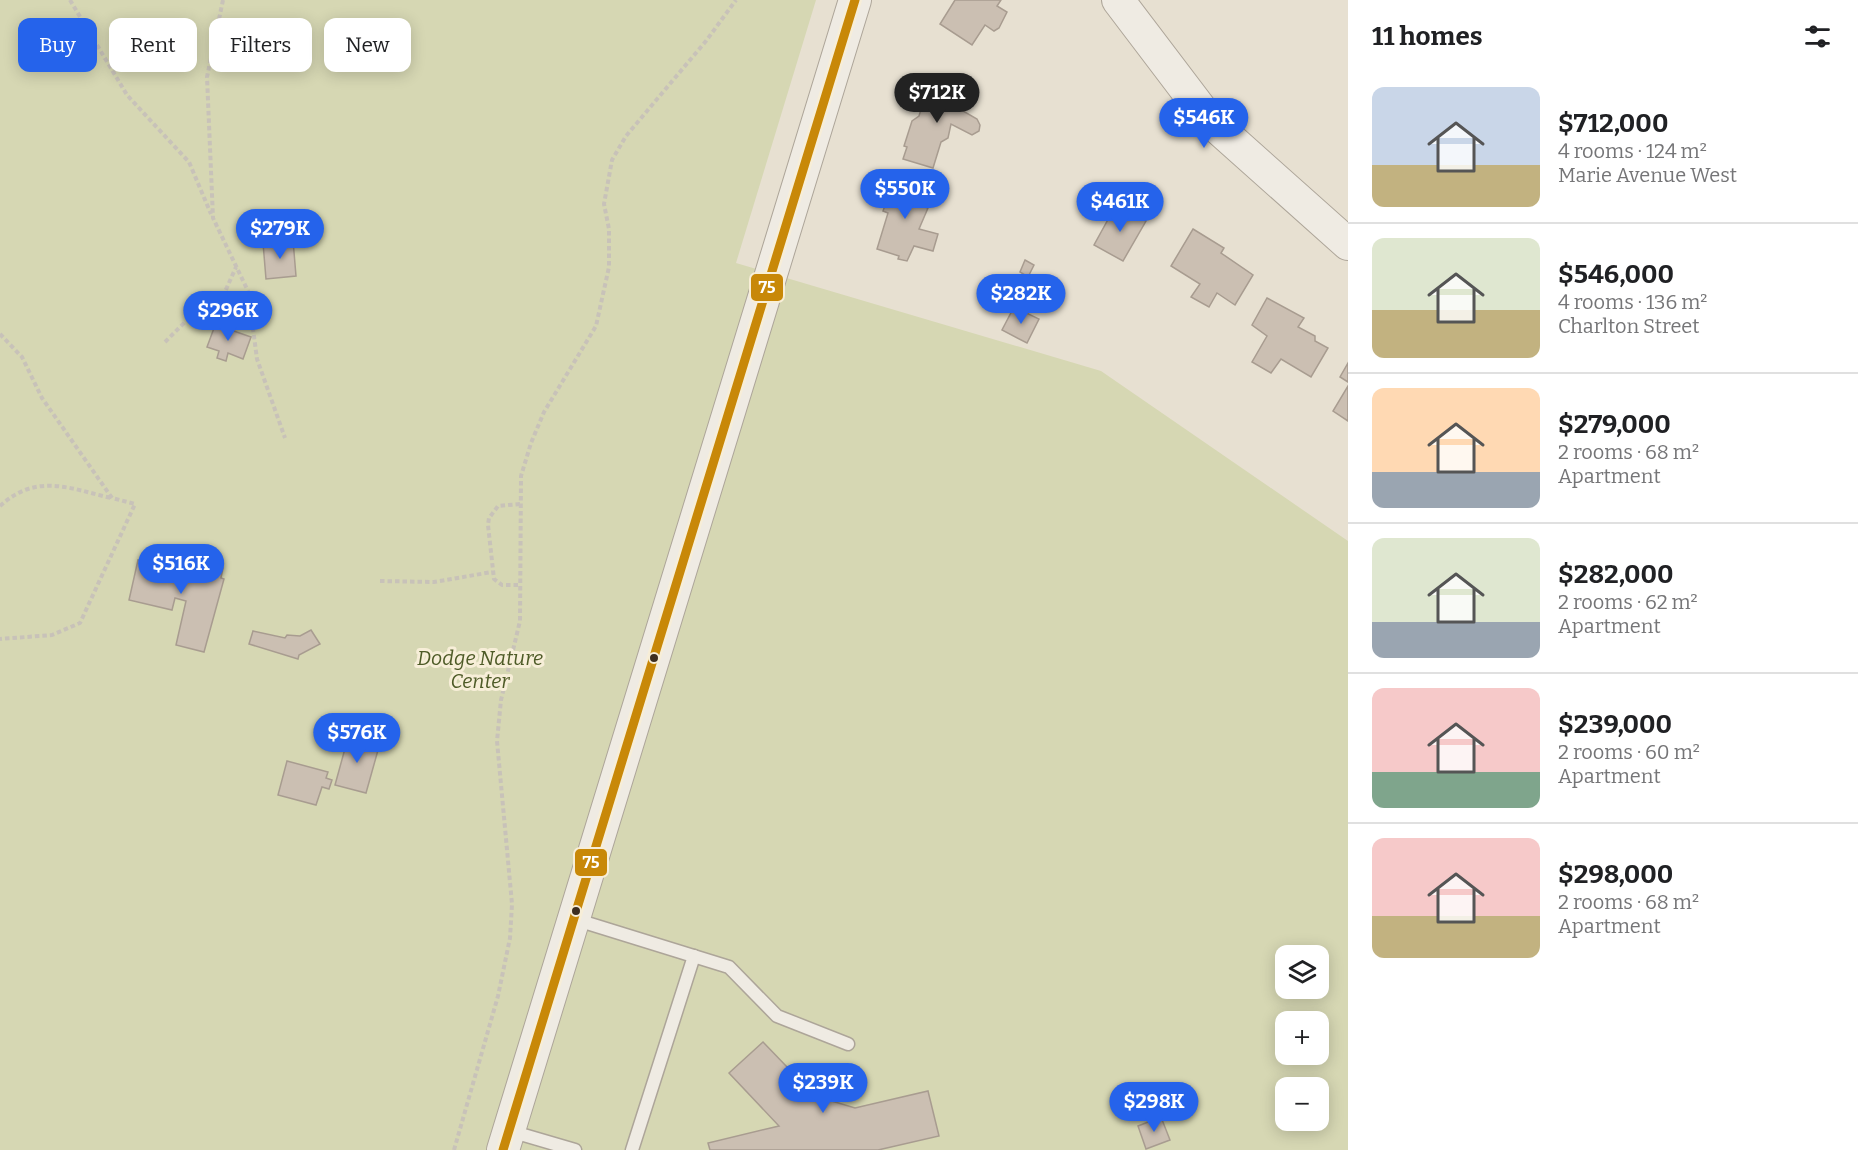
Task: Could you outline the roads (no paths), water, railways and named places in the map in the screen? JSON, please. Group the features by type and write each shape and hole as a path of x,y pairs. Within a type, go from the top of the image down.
{"street":[{"path":"506,1140 855,0"},
{"path":"1118,0 1209,120 1348,244"}],"lane":[{"path":"574,919 729,967 777,1016 848,1044"},
{"path":"632,1150 694,956"},
{"path":"506,1140 575,1150"}],"park label":[{"name":"Dodge Nature Center","path":"480,670"}]}
